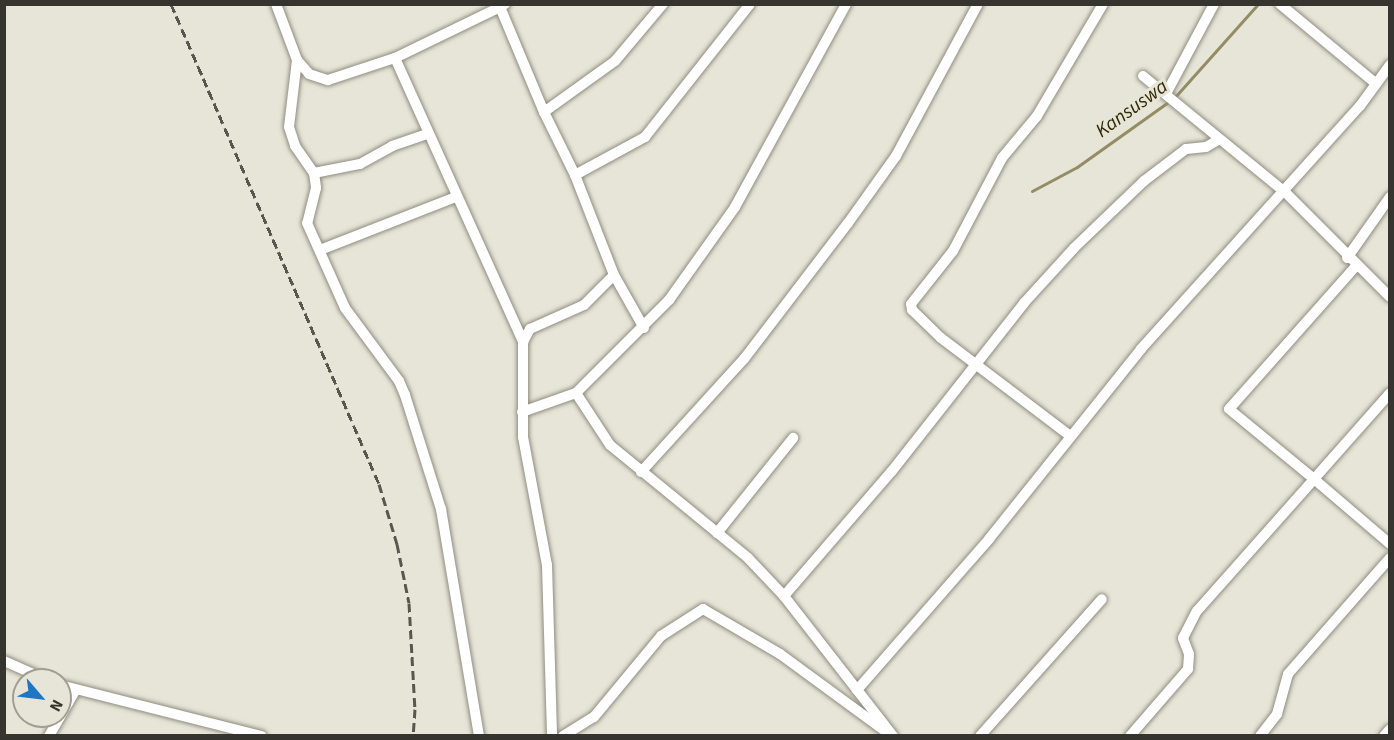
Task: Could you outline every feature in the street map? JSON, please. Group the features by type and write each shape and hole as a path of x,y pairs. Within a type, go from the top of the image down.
{"street":[{"path":"276,4 297,60 309,74 328,80 395,58 501,6 544,112 575,175 614,275 644,328"},
{"path":"544,112 615,61 663,4"},
{"path":"575,175 645,137 750,4"},
{"path":"522,412 576,393 644,328 669,300 735,207 846,4"},
{"path":"640,472 744,359 848,224 896,156 978,4"},
{"path":"1069,435 977,367 912,310 913,300 953,251 1002,158 1037,116 1102,4"},
{"path":"1169,94 1214,4"},
{"path":"1280,4 1374,82"},
{"path":"395,58 427,134 523,342 522,412 526,463 548,565 552,735"},
{"path":"297,60 289,127 294,146 314,174 316,188 307,223 345,308 399,381 412,417 441,509 479,735"},
{"path":"857,690 989,539 1069,435 1142,349 1286,193 1360,106 1374,82 1389,65"},
{"path":"1143,76 1169,94 1179,106 1218,140 1286,193 1347,258 1389,297"},
{"path":"314,174 360,164 392,146 427,134"},
{"path":"784,596 977,367 1024,303 1101,221 1186,149 1206,147 1218,140"},
{"path":"320,250 456,197"},
{"path":"1347,258 1389,197"},
{"path":"1356,266 1229,409 1389,544"},
{"path":"523,342 530,329 584,305 614,275"},
{"path":"576,393 610,445 717,533 784,596 892,735"},
{"path":"1130,735 1188,669 1189,654 1183,638 1197,611 1389,393"},
{"path":"717,533 793,438"},
{"path":"1260,735 1277,714 1288,674 1389,558"},
{"path":"980,735 1102,599"},
{"path":"563,735 594,717 661,636 703,609 780,654 838,700 892,735"},
{"path":"4,661 20,668"},
{"path":"72,690 192,715 262,735"},
{"path":"49,735 75,691"},
{"path":"1384,735 1389,729"}],"waterway":[{"name":"Kansuswa","path":"1174,98 1258,4"},
{"name":"Kansuswa","path":"1032,191 1077,167 1168,102"}],"railway":[{"path":"171,4 379,484 397,544 409,603 415,709 413,736"}]}
